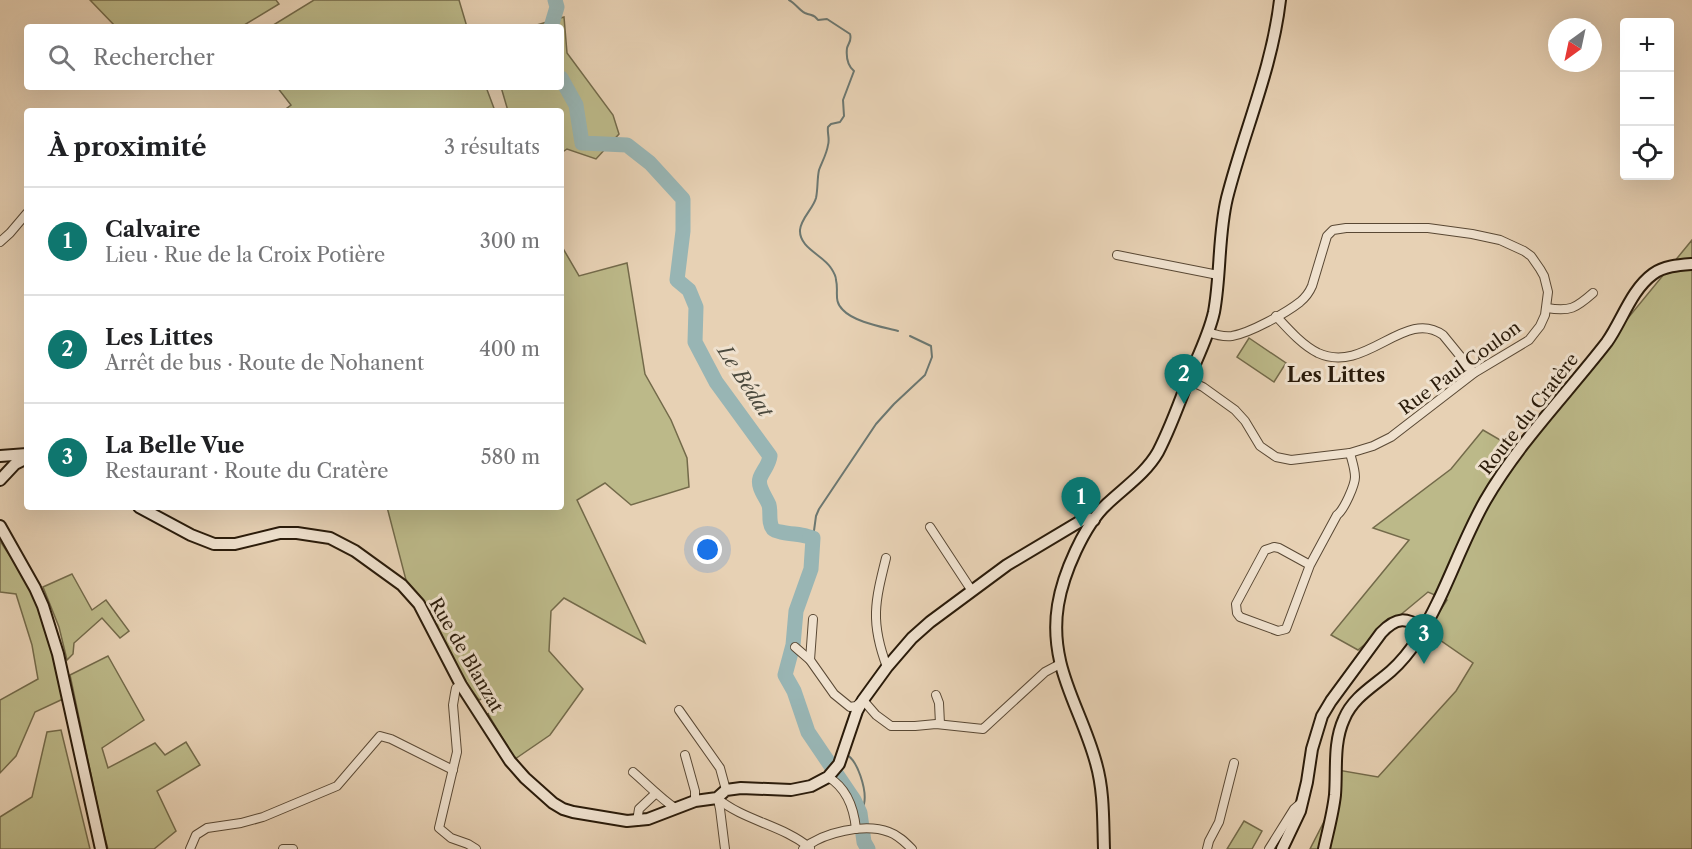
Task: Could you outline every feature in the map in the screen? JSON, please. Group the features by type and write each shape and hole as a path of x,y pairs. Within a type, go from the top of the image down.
{"street":[{"path":"1104,849 1101,795 1096,764 1060,664 1057,627 1061,589 1072,559 1094,520 1106,505 1152,462 1208,332 1215,307 1225,208 1272,50 1280,0"},
{"path":"0,242 24,217"},
{"name":"Rue Paul Coulon","path":"1188,380 1203,387 1235,410 1245,421 1260,446 1275,457 1291,460 1350,453 1373,446 1391,436 1474,373 1529,340 1540,326 1546,308 1547,285 1540,268 1531,256 1510,243 1472,234 1428,228 1346,228 1333,230 1326,236 1308,294 1301,301 1242,333 1224,336 1208,332"},
{"path":"1117,255 1218,275"},
{"name":"Route du Cratère","path":"1324,849 1335,796 1337,741 1346,714 1360,696 1403,659 1413,647 1474,522 1501,474 1607,341 1640,287 1652,275 1669,267 1692,264"},
{"path":"1546,308 1563,311 1593,293"},
{"path":"1276,316 1308,347 1329,357 1339,358 1357,355 1412,329 1423,327 1437,330 1474,373"},
{"path":"1310,566 1279,548 1265,550 1236,604 1237,612 1246,619 1278,631 1286,629 1310,566 1337,515 1349,498 1355,477 1350,453"},
{"path":"0,456 24,456"},
{"path":"0,479 24,458"},
{"path":"0,469 0,479"},
{"name":"Rue de Blanzat","path":"145,510 191,535 214,544 235,544 280,533 297,532 330,538 343,544 402,585 424,610 461,685 516,770 563,809 637,821 655,817 695,801 717,798"},
{"path":"717,798 726,790 741,788 791,790 811,786 832,772 863,700 912,638 1024,554 1084,519 1094,520"},
{"path":"0,526 34,588 51,630 101,849"},
{"path":"930,527 972,591"},
{"path":"886,558 875,613 877,633 887,667"},
{"path":"810,660 813,619"},
{"path":"1282,849 1302,802 1315,735 1331,701 1389,625 1400,620 1407,620 1424,628"},
{"path":"795,647 810,660 834,694 850,707 853,724"},
{"path":"863,700 876,715 891,726 940,724 983,729 1046,672 1060,664"},
{"path":"461,685 456,688 454,696 457,752 440,828 451,838 476,849"},
{"path":"936,695 939,703 940,724"},
{"path":"850,707 863,700"},
{"path":"679,710 720,768 726,790"},
{"path":"190,849 194,838 203,830 263,817 337,786 380,736 391,739 453,770"},
{"path":"684,755 695,791 695,801"},
{"path":"1207,849 1219,822 1234,763"},
{"path":"633,772 675,808"},
{"path":"832,772 850,803 860,829"},
{"path":"637,821 639,809 656,793"},
{"path":"717,798 728,807 794,836 807,848 836,833 878,829 893,834 912,849"},
{"path":"717,798 725,849"},
{"path":"1269,849 1294,809 1302,802"},
{"path":"283,849 293,849"}],"shaded area":[{"path":"90,0 276,0 279,4 246,24 113,24"},
{"path":"314,0 459,0 466,24 275,24"},
{"path":"564,17 567,53 613,115 619,134 596,159 567,149 564,151 564,108 507,108 502,90 564,90 564,24 540,24"},
{"path":"279,90 487,90 494,108 287,108 291,105"},
{"path":"1692,240 1692,849 1310,849 1333,804 1338,770 1378,777 1456,691 1473,663 1427,631 1447,600 1428,592 1358,650 1331,635 1409,540 1373,528 1451,469 1483,430 1519,451"},
{"path":"564,250 579,276 627,263 645,374 671,420 687,458 689,487 631,505 605,483 577,500 645,643 564,598 551,611 549,651 583,689 550,735 515,759 488,714 496,708 488,696 479,700 461,676 428,607 407,584 388,510 564,510"},
{"path":"1249,338 1286,363 1274,382 1237,357"},
{"path":"0,541 25,580 42,616 63,699 35,712 16,756 0,773 0,700 38,679 32,645 16,594 0,592"},
{"path":"72,574 92,610 106,600 129,631 120,638 102,618 74,643 73,654 67,660 59,627 43,587"},
{"path":"108,656 144,720 102,748 108,768 155,743 165,755 186,742 200,765 157,791 176,831 154,849 108,849 102,827 70,675"},
{"path":"61,730 90,849 0,849 0,817 32,797 47,732"},
{"path":"1244,821 1262,831 1252,849 1227,849"}],"waterway":[{"name":"Le Bédat","path":"552,24 557,7 555,0"},
{"name":"Le Bédat","path":"789,0 805,13 818,20 827,19 850,34 847,58 854,71 843,100 844,116 840,122 828,127 829,143 819,170 816,198 802,221 801,236 807,247 827,263 833,271 837,284 838,303 843,310 861,321 898,331"},
{"name":"Le Bédat","path":"564,83 576,105 582,143 627,145 650,163 683,199 683,231 677,280 689,290 696,307 695,342 716,382 770,456 759,481 769,505 771,527 779,532 806,536"},
{"path":"813,538 819,509 876,424 925,375 932,357 931,346 910,336"},
{"name":"Le Bédat","path":"810,537 813,538 811,569 796,611 793,645 785,675 794,691 808,732 854,800 860,813 864,842 868,849"},
{"path":"845,754 854,762 863,784 865,798 860,813"}],"place":[{"name":"Les Littes","path":"1184,404"},
{"name":"Calvaire","path":"1081,527"},
{"name":"La Belle Vue","path":"1424,664"}],"district":[{"name":"Les Littes","path":"1336,375"}]}
